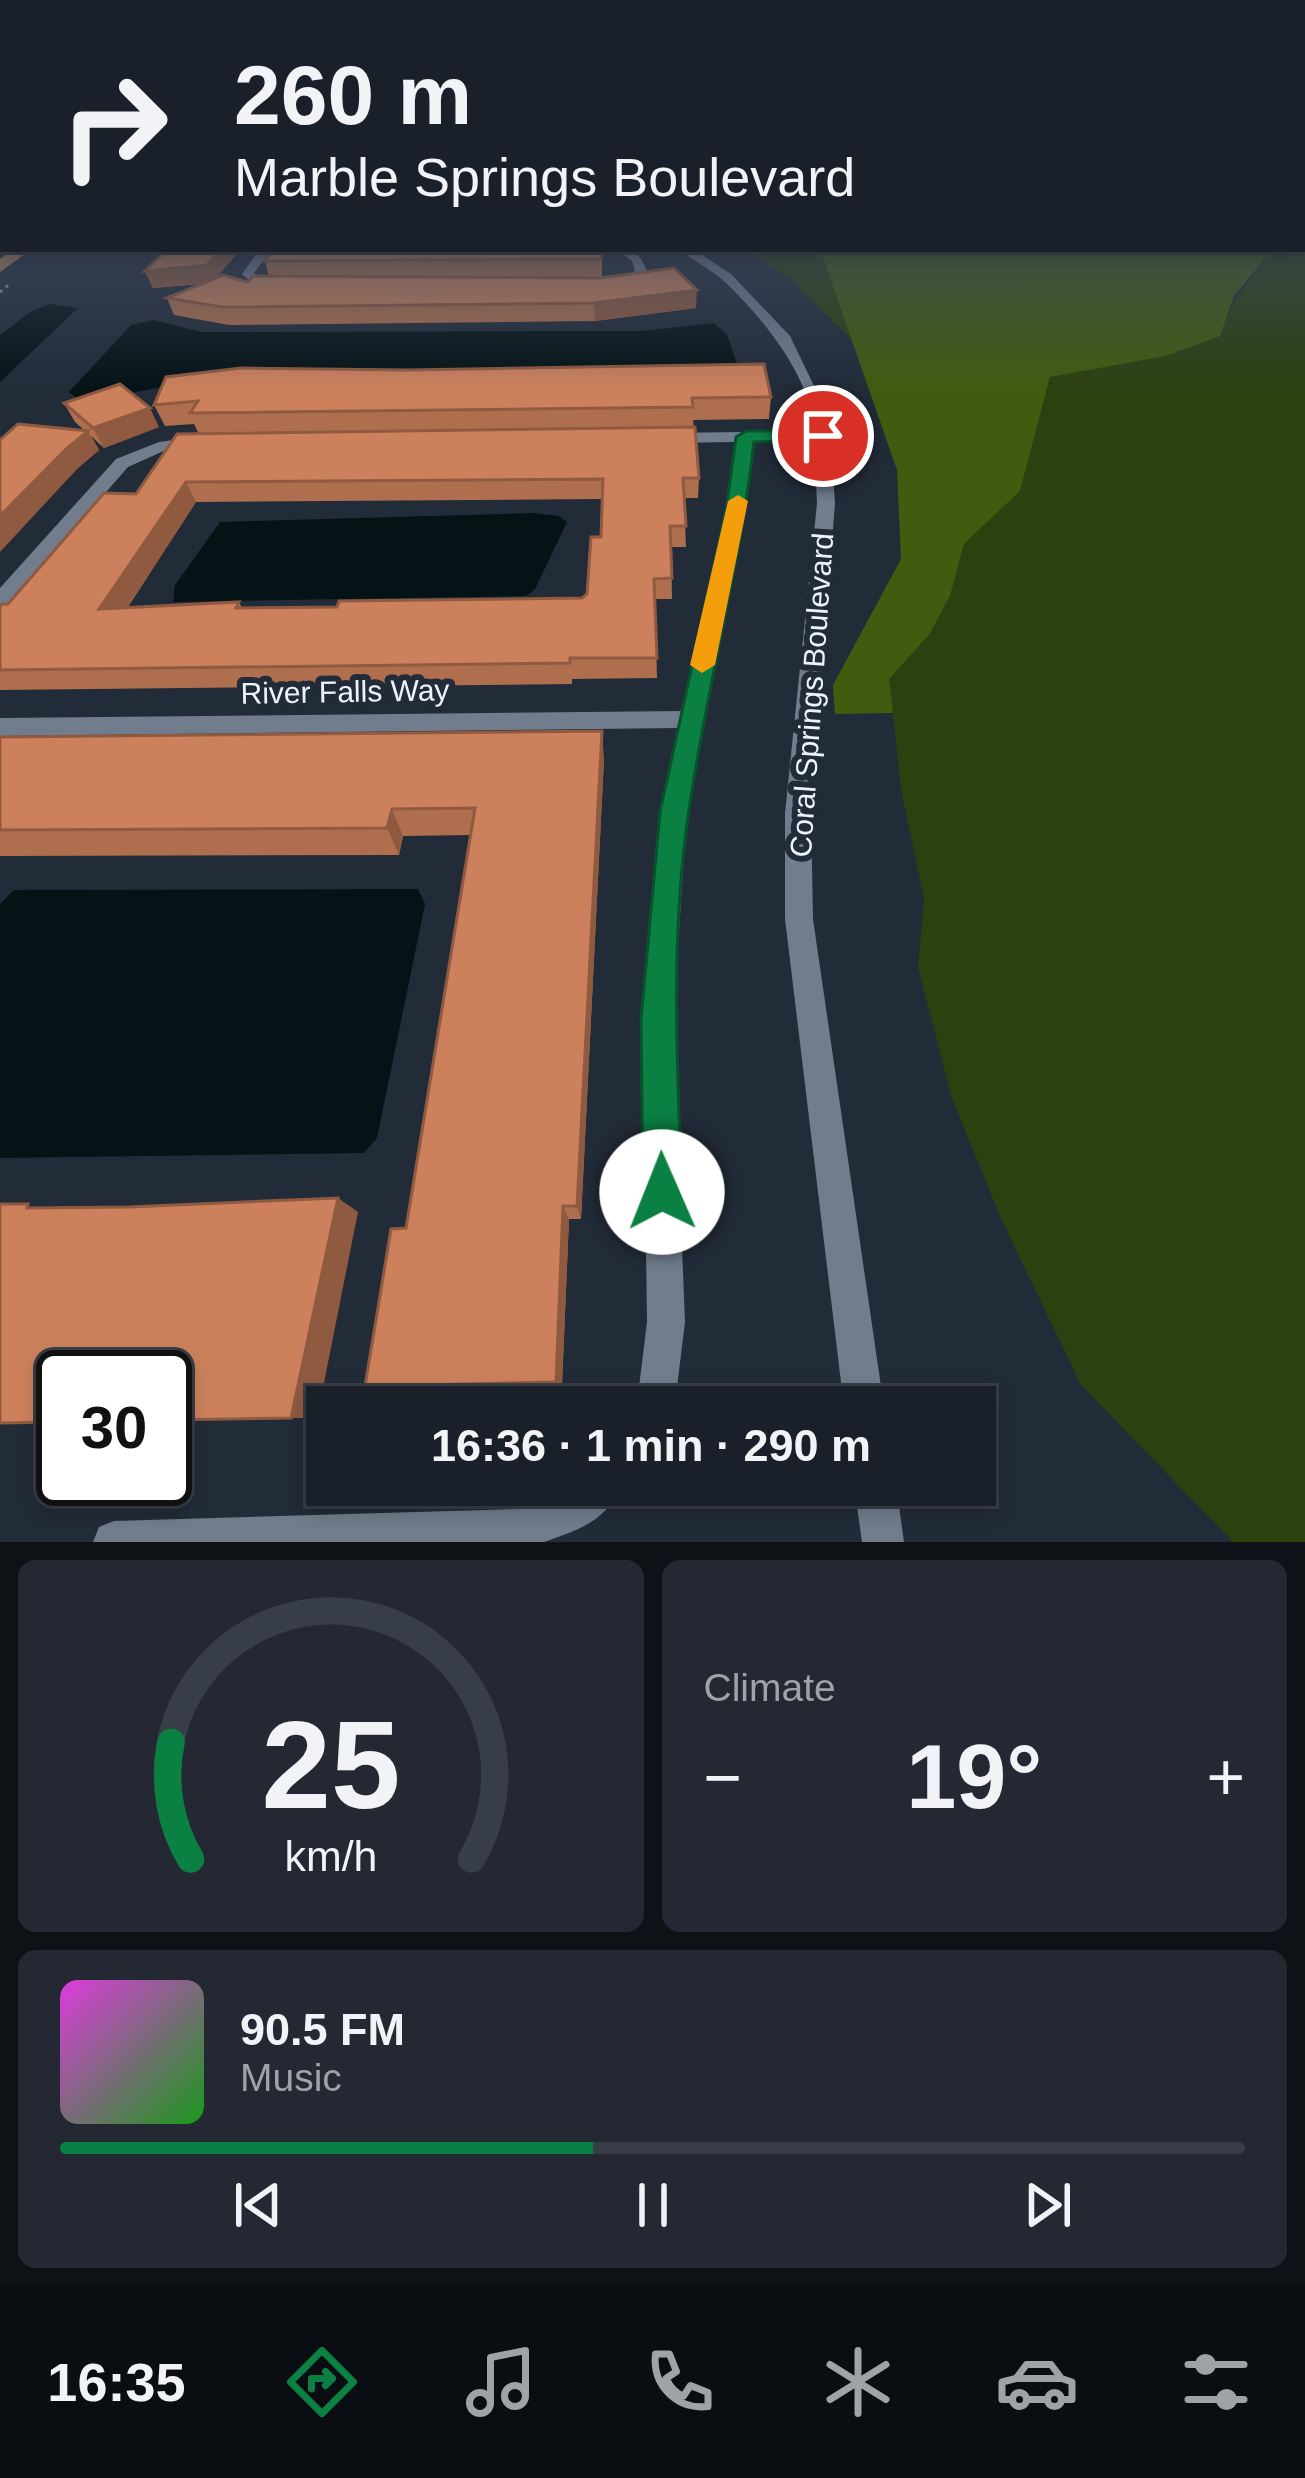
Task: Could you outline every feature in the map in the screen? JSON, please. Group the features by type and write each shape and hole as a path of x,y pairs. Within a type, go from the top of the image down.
{"street":[{"path":"264,252 248,274 250,280 301,288"},
{"path":"595,286 614,285 641,273 637,259 626,252"},
{"name":"Coral Springs Boulevard","path":"690,252 727,277 785,339 806,377 823,436 826,502 798,813 799,919 861,1386"},
{"path":"645,438 823,436"},
{"path":"658,1386 666,1322 660,976 674,812 736,510 746,437"},
{"path":"0,599 122,463 165,445 223,441"},
{"name":"River Falls Way","path":"0,727 692,719"},
{"path":"115,1542 518,1530 582,1506"},
{"path":"878,1506 883,1542"}],"green space":[{"path":"749,252 821,252 852,340 792,281"},
{"path":"821,252 1271,252 1234,296 1220,336 1165,356 1050,377 1020,491 964,544 950,596 929,635 889,679 893,713 835,714 833,685 901,559 897,470"},
{"path":"1271,252 1305,252 1305,1542 1233,1542 1081,1385 1002,1221 951,1096 918,967 924,900 901,789 889,679 929,635 950,596 964,544 1020,491 1050,377 1220,336 1236,299"}],"shaded area":[{"path":"49,304 78,308 0,382 0,335"},
{"path":"154,320 202,332 641,331 714,323 727,335 739,369 221,376 82,402 69,392 131,325"},
{"path":"559,516 567,522 535,589 526,596 173,602 175,585 220,522"},
{"path":"418,889 425,904 377,1138 364,1153 0,1158 0,904 14,890"}],"building":[{"path":"164,252 218,252 207,265 145,271"},
{"path":"272,252 602,252 601,259 265,261"},
{"path":"674,268 697,290 594,303 222,307 167,298 223,275 248,282 253,276 600,278"},
{"path":"764,364 771,397 692,398 693,407 190,413 198,401 154,405 166,377 241,368"},
{"path":"120,384 150,408 93,428 64,403"},
{"path":"18,424 88,431 0,516 0,440"},
{"path":"695,427 699,478 683,478 686,526 670,526 672,578 654,579 657,658 0,670 2,604 8,604 104,493 136,494 177,434","holes":["603,479 601,537 591,537 587,594 582,598 339,601 337,607 236,608 239,602 99,609 186,482"]},
{"path":"602,731 577,1206 563,1206 556,1382 365,1386 391,1229 406,1228 475,808 392,809 387,828 0,830 0,737"},
{"path":"338,1198 291,1418 192,1420 192,1350 36,1350 36,1422 0,1423 0,1204 129,1207"}],"slow traffic":[{"path":"702,665 738,501"}],"route":[{"path":"662,1192 658,1019 674,812 736,510 746,437 823,436"}]}
